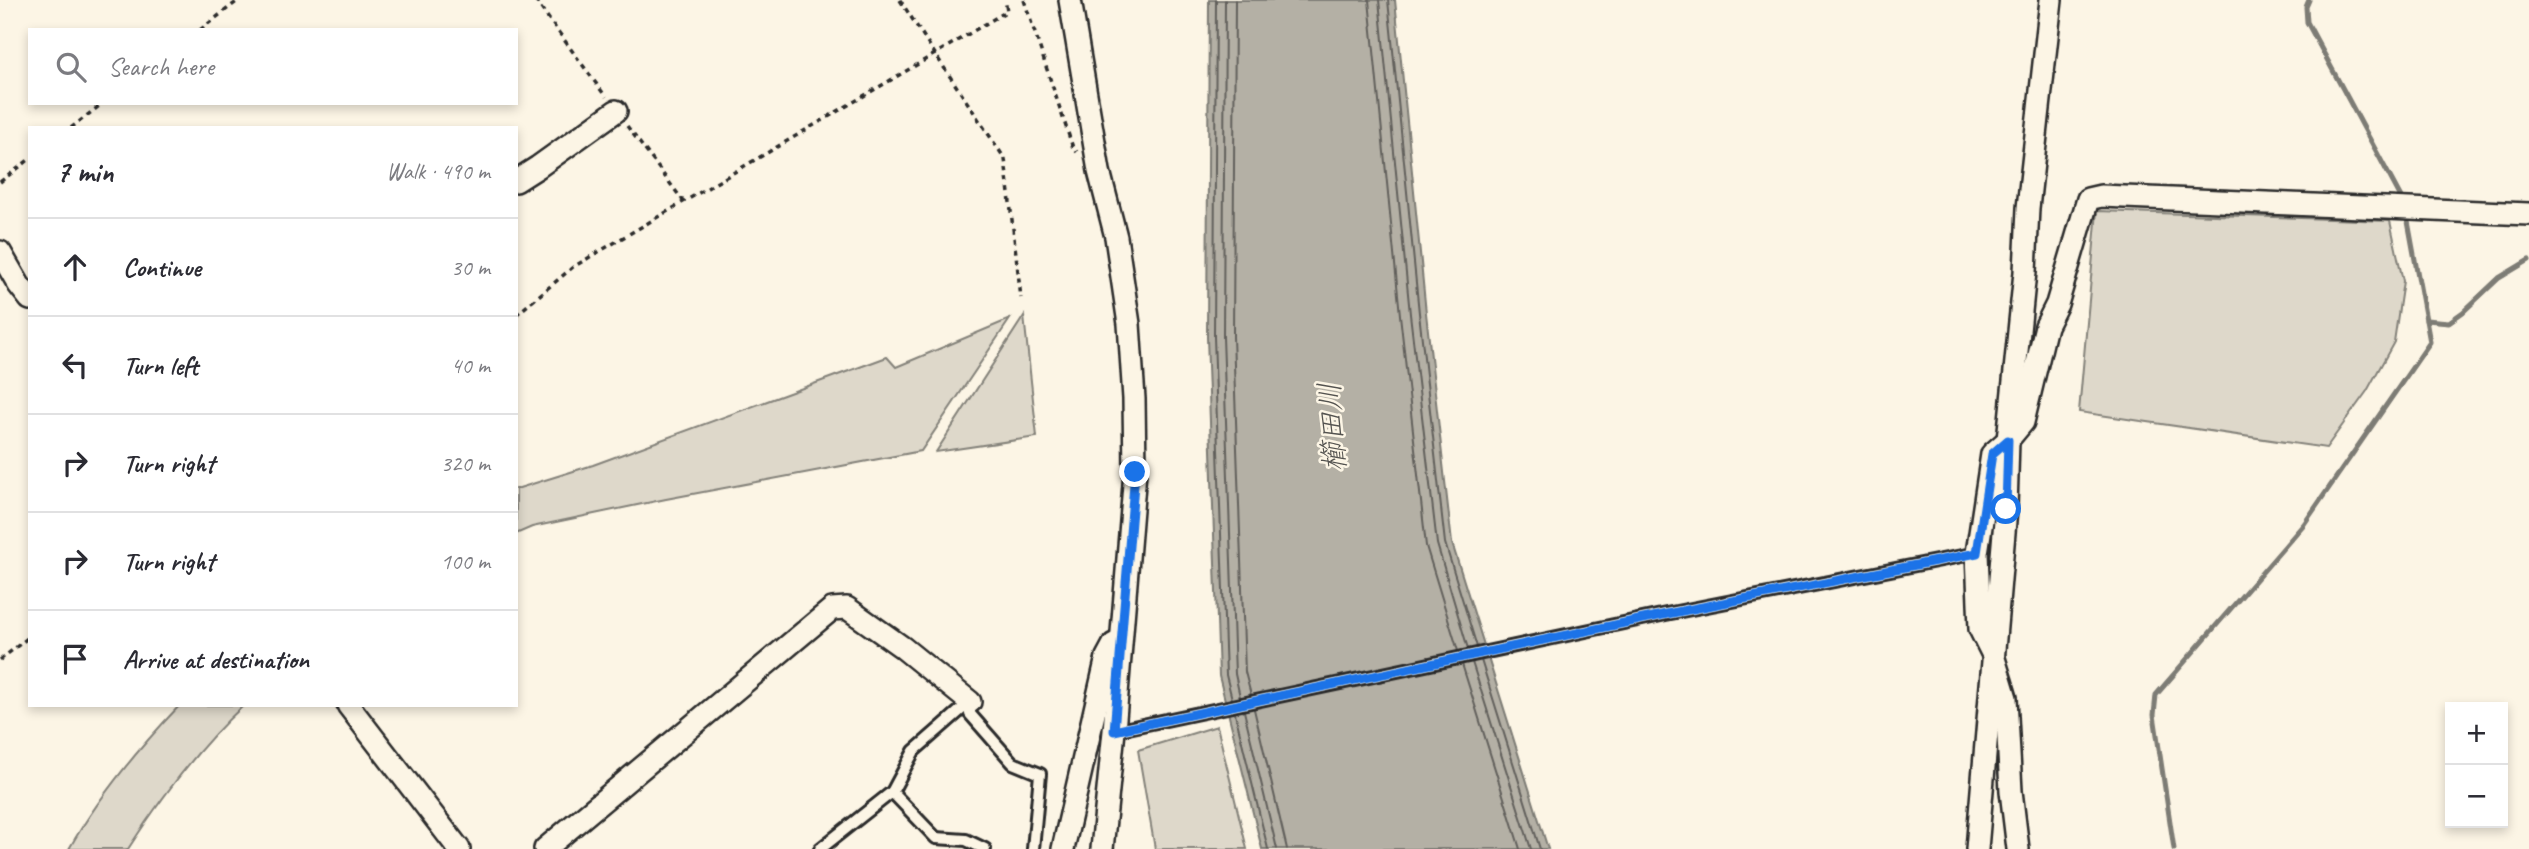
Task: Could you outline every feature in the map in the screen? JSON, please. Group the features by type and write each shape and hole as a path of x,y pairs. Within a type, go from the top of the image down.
{"street":[{"path":"1070,0 1099,171 1116,237 1127,312 1134,399 1135,472 1122,630 1124,729 1102,849"},
{"path":"1977,849 2028,208 2051,0"},
{"path":"518,180 617,111"},
{"path":"2018,849 2011,791 2006,698 1993,655 1980,629 1977,553 1992,454 2022,422 2046,326 2057,304 2088,199 2101,196 2529,214"},
{"path":"0,252 28,296"},
{"path":"545,849 832,609 847,608 902,647 970,702"},
{"path":"1063,849 1107,657 1122,630"},
{"path":"350,707 459,849"}],"lane":[{"path":"1124,729 1580,632 1977,553"},
{"path":"820,849 892,792 914,751 970,702"},
{"path":"970,702 970,714 1013,763 1040,774 1033,849"},
{"path":"892,792 936,838 966,840 985,849"}],"path":[{"path":"203,28 239,0"},
{"path":"534,0 684,202"},
{"path":"900,0 1005,159 1021,298"},
{"path":"518,312 573,267 1007,11 1005,0"},
{"path":"1024,0 1073,148 1099,171"},
{"path":"74,126 100,105"},
{"path":"0,182 28,161"},
{"path":"0,660 28,638"}],"shaded area":[{"path":"2097,211 2390,221 2403,281 2394,342 2367,391 2326,448 2079,412"},
{"path":"1024,316 1037,437 936,452"},
{"path":"1010,319 921,451 666,499 532,527 518,533 518,488 593,465 887,357 896,367"},
{"path":"178,707 242,707 182,773 128,849 69,849 93,810"},
{"path":"1217,726 1247,849 1155,849 1138,750"}],"water":[{"name":"櫛田川","path":"1209,0 1395,0 1452,543 1548,849 1262,849 1219,676 1207,337"}],"waterway":[{"path":"2309,0 2306,7 2307,22 2404,203"},
{"path":"2174,849 2154,715 2156,695 2304,524 2430,342 2407,216"},
{"path":"2426,320 2449,322 2499,278 2529,260"}],"route":[{"path":"1135,472 1114,731 1667,614 1977,553 1992,454 2008,440 2006,509"}]}
